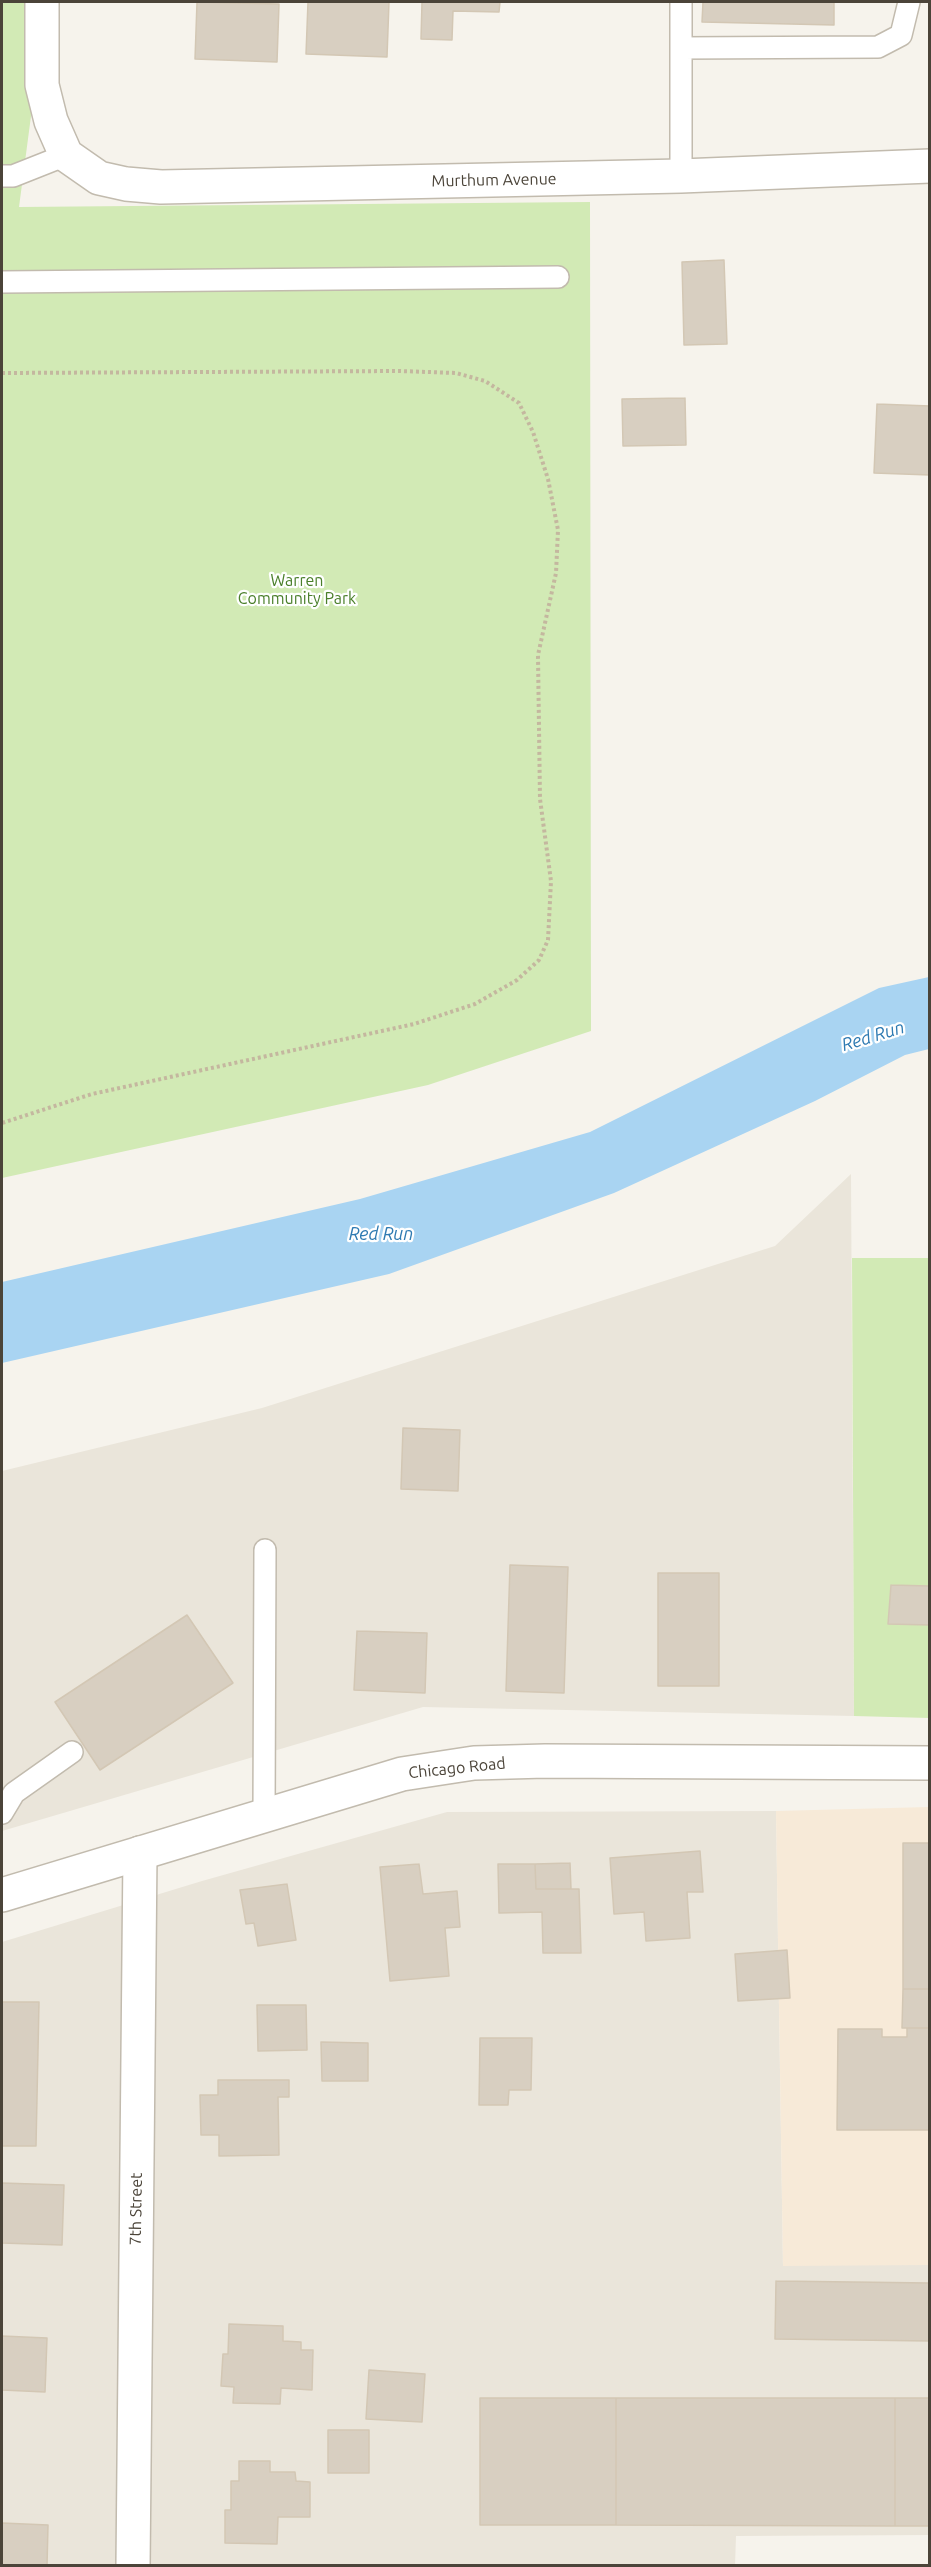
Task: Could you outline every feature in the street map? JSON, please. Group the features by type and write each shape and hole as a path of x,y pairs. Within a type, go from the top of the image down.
{"street":[{"path":"42,2 42,85 51,121 66,155"},
{"name":"Murthum Avenue","path":"66,155 99,178 126,184 161,187 681,176 930,166"},
{"name":"Chicago Road","path":"3,1889 140,1852 402,1774 474,1763 545,1761 930,1763"},
{"name":"7th Street","path":"133,2565 140,1852"}],"lane":[{"path":"681,2 681,176"},
{"path":"681,48 878,47 901,35 909,2"},
{"path":"2,176 13,176 66,155"},
{"path":"2,282 558,277"},
{"path":"264,1815 265,1550"},
{"path":"2,1813 14,1793 72,1752"}],"path":[{"path":"2,373 411,372 456,373 485,381 519,403 524,412 548,479 558,530 556,573 538,655 540,799 551,881 548,940 539,960 516,980 475,1004 414,1024 92,1094 2,1123"}],"shaded area":[{"path":"851,1174 854,1716 423,1707 2,1831 2,1471 262,1408 775,1246"},
{"path":"929,1807 929,2265 783,2266 776,1811"},
{"path":"776,1811 783,2265 929,2265 929,2535 736,2536 735,2566 2,2566 2,1942 202,1881 447,1812"}],"green space":[{"name":"Warren Community Park","path":"2,2 33,2 33,101 19,207 590,202 591,1031 428,1085 2,1178"},
{"path":"852,1258 929,1258 929,1718 854,1716"}],"water":[{"name":"Red Run","path":"929,977 929,1049 905,1055 815,1101 614,1193 389,1274 2,1363 2,1282 360,1199 590,1132 879,988"}],"building":[{"path":"197,2 279,4 277,62 195,59"},
{"path":"308,2 389,2 387,57 306,54"},
{"path":"422,2 500,2 499,12 453,11 452,40 421,39"},
{"path":"703,2 834,2 834,25 702,22"},
{"path":"724,260 727,344 684,345 682,262"},
{"path":"685,398 686,445 623,446 622,399"},
{"path":"877,404 930,406 930,475 874,473"},
{"path":"403,1428 460,1430 458,1491 401,1489"},
{"path":"510,1565 568,1567 564,1693 506,1691"},
{"path":"658,1573 719,1573 719,1686 658,1686"},
{"path":"891,1585 929,1586 930,1625 888,1624"},
{"path":"187,1615 233,1683 100,1770 55,1702"},
{"path":"357,1631 427,1633 425,1693 354,1690"},
{"path":"903,1843 930,1843 930,1989 903,1989"},
{"path":"700,1851 703,1892 687,1892 690,1938 646,1941 644,1912 614,1914 610,1858"},
{"path":"570,1863 571,1889 536,1889 535,1864"},
{"path":"419,1864 423,1894 457,1891 460,1927 445,1928 449,1976 390,1981 380,1867"},
{"path":"498,1864 535,1864 536,1889 579,1889 581,1953 543,1953 542,1912 499,1913"},
{"path":"287,1884 296,1940 258,1946 254,1923 246,1924 240,1890"},
{"path":"787,1950 790,1998 738,2001 735,1954"},
{"path":"903,1989 930,1989 930,2028 902,2028"},
{"path":"2,2002 39,2002 36,2146 2,2146"},
{"path":"257,2005 306,2005 307,2050 258,2051"},
{"path":"907,2028 930,2028 930,2130 837,2130 838,2029 882,2029 882,2037 907,2037"},
{"path":"480,2038 532,2038 531,2090 509,2090 508,2105 479,2105"},
{"path":"321,2042 368,2043 368,2081 322,2081"},
{"path":"218,2080 289,2080 289,2097 278,2097 279,2155 219,2156 219,2135 201,2135 200,2095 218,2095"},
{"path":"2,2183 64,2185 62,2245 2,2243"},
{"path":"776,2281 930,2283 930,2341 775,2339"},
{"path":"229,2324 283,2326 283,2341 301,2342 301,2350 313,2350 312,2390 281,2388 280,2404 233,2403 234,2387 221,2386 223,2354 228,2354"},
{"path":"2,2336 47,2338 45,2392 2,2390"},
{"path":"369,2370 425,2374 422,2422 366,2419"},
{"path":"480,2398 616,2398 616,2525 480,2525"},
{"path":"616,2398 895,2398 895,2526 616,2525"},
{"path":"895,2398 930,2398 930,2526 895,2526"},
{"path":"328,2430 369,2430 369,2473 328,2473"},
{"path":"239,2461 270,2461 270,2472 295,2472 296,2481 310,2482 310,2517 278,2517 277,2544 225,2543 225,2510 231,2510 231,2481 239,2481"},
{"path":"2,2523 48,2525 47,2566 2,2566"}]}
